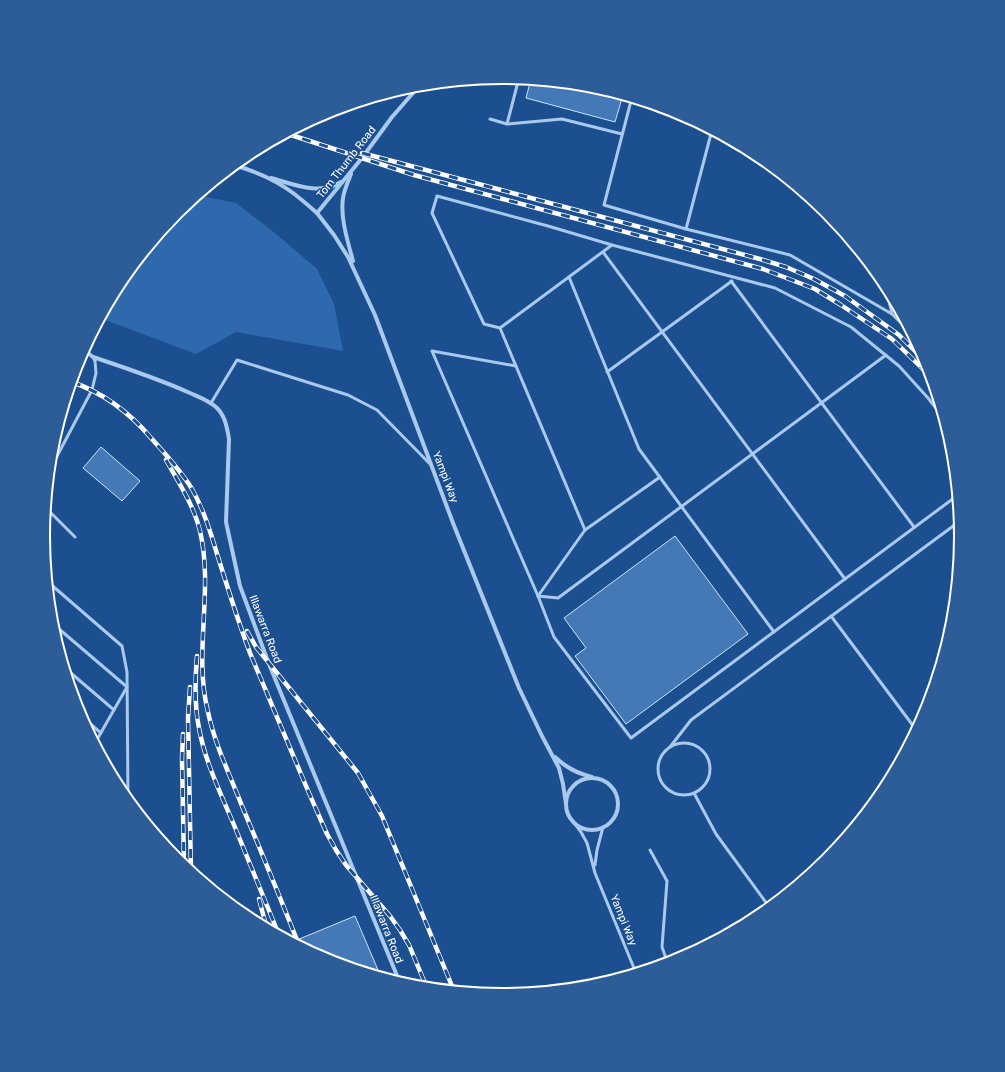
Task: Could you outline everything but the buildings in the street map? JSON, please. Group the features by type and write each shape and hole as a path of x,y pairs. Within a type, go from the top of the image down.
{"street":[{"name":"Tom Thumb Road","path":"241,167 259,174 289,190 317,213 352,170 388,121 414,92"},
{"path":"352,170 343,197 342,208 346,235 355,270"},
{"path":"259,174 300,186 319,189 333,186 345,179"},
{"name":"Yampi Way","path":"317,213 341,244 355,270 375,316 453,523 520,688 542,736 559,768 566,804 572,820"},
{"name":"Illawarra Road","path":"89,354 93,357 167,383 211,403 218,409 224,419 227,426 229,439 226,522 240,586 269,664 397,976"},
{"name":"Yampi Way","path":"550,752 571,770 599,779 609,784 613,789 618,799 616,814 610,822 603,827"},
{"path":"566,804 569,792 576,783 587,778 599,779"},
{"path":"572,820 576,824 586,829 603,827"}],"lane":[{"path":"507,124 517,84"},
{"path":"631,102 604,206 686,229 790,255 892,314 901,323"},
{"path":"490,119 507,124 562,120 622,134"},
{"path":"686,229 711,134"},
{"path":"500,328 484,324 432,213 437,196 612,245 775,288 851,327 899,366 937,409"},
{"path":"500,328 612,245"},
{"path":"603,252 844,579"},
{"path":"569,277 639,449 774,632"},
{"path":"607,372 736,277"},
{"path":"732,281 914,527"},
{"path":"889,302 892,314"},
{"path":"500,328 585,530"},
{"path":"516,366 432,351 538,596 554,637 631,738 953,498"},
{"path":"538,596 558,598 886,355"},
{"path":"58,455 92,390 96,373 95,361 93,357"},
{"path":"211,403 237,360 348,395 377,410 431,465"},
{"path":"538,596 585,530 660,477"},
{"path":"51,513 75,537"},
{"path":"670,747 687,743 695,745 702,750 710,765 710,774 701,789 694,793 678,795 665,787 658,774 658,766 664,752 670,747 691,720 955,525"},
{"path":"53,586 122,646 127,672 128,790"},
{"path":"831,616 913,726"},
{"path":"60,630 127,687"},
{"path":"72,674 114,710"},
{"path":"98,738 127,687"},
{"path":"92,726 101,734"},
{"path":"694,793 716,834 766,903"},
{"name":"Yampi Way","path":"572,820 588,846 595,873 634,968"},
{"name":"Yampi Way","path":"595,873 595,856 603,827"},
{"path":"650,850 667,881 662,947 666,958"}],"shaded area":[{"path":"204,196 236,203 275,233 317,269 334,304 343,351 236,332 196,354 106,320 126,285 162,238"}],"railway":[{"path":"292,135 414,175 763,269 815,289 841,305 892,339 923,369"},
{"path":"362,153 786,267 814,279 845,296 899,335 915,351"},
{"path":"77,384 106,398 135,421 173,463 192,489 207,522 250,653 327,834 346,865 390,916 400,930 409,945 424,982"},
{"path":"166,460 190,504 200,531 204,554 205,599 202,667 204,689 211,724 223,760 297,939"},
{"path":"247,631 256,647 358,773 382,816 452,986"},
{"path":"197,656 195,683 196,710 205,753 276,928"},
{"path":"190,687 188,718 191,863"},
{"path":"183,734 184,857"},
{"path":"259,899 265,921"}]}
